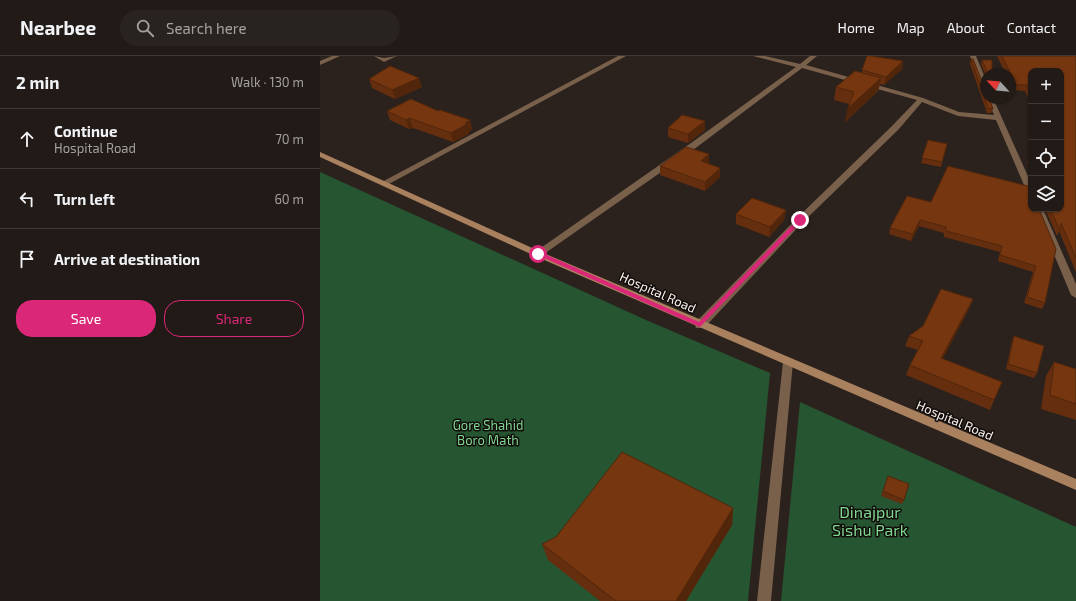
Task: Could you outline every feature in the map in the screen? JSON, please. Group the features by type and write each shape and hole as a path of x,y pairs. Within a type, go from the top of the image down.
{"main road":[{"name":"Hospital Road","path":"320,154 538,254 700,325 1076,485"}],"street":[{"path":"320,63 337,56"},
{"path":"376,56 384,60 394,56"},
{"path":"384,183 623,56"},
{"path":"756,56 802,66 921,99 958,114 999,118"},
{"path":"538,254 694,145 814,56"},
{"path":"973,56 980,73"},
{"path":"700,325 800,220 890,133 921,99"},
{"path":"993,104 1028,185"},
{"path":"1039,212 1076,294"},
{"path":"764,601 788,362"}],"green space":[{"name":"Gore Shahid Boro Math","path":"320,172 646,320 770,373 748,601 320,601"},
{"name":"Dinajpur Sishu Park","path":"800,402 1076,527 1076,601 781,601"}],"building":[{"path":"867,56 903,61 886,77 862,70"},
{"path":"1002,56 1076,56 1076,258 1061,223 1060,230 1051,212 1064,212 1064,68 1028,68 1028,87 1027,85 1016,85 1016,68 1008,68"},
{"path":"971,59 973,59 980,76 980,85"},
{"path":"982,60 992,60 992,68 985,68"},
{"path":"390,66 419,78 392,90 369,79"},
{"path":"855,71 881,78 848,108 854,92 836,87"},
{"path":"411,99 438,111 440,110 470,120 465,123 467,124 451,133 409,118 406,120 387,111"},
{"path":"987,104 991,104 993,109 988,108"},
{"path":"682,115 705,121 688,134 668,128"},
{"path":"928,140 947,144 942,162 922,158"},
{"path":"686,147 709,154 701,161 720,168 705,182 660,166"},
{"path":"948,166 1028,186 1028,212 1040,212 1056,249 1045,303 1027,297 1036,266 1000,255 1002,246 946,231 946,227 920,220 913,234 890,228 907,196 931,202"},
{"path":"752,198 786,210 770,227 736,214"},
{"path":"941,289 973,299 941,358 1002,382 994,400 910,365 923,341 909,336 923,326"},
{"path":"1014,336 1044,346 1037,373 1008,364"},
{"path":"1054,362 1076,369 1076,404 1050,395"},
{"path":"622,452 733,508 676,601 616,601 542,544 556,537"},
{"path":"888,476 909,484 904,500 883,491"}],"route":[{"path":"538,254 700,325 800,220"}]}
